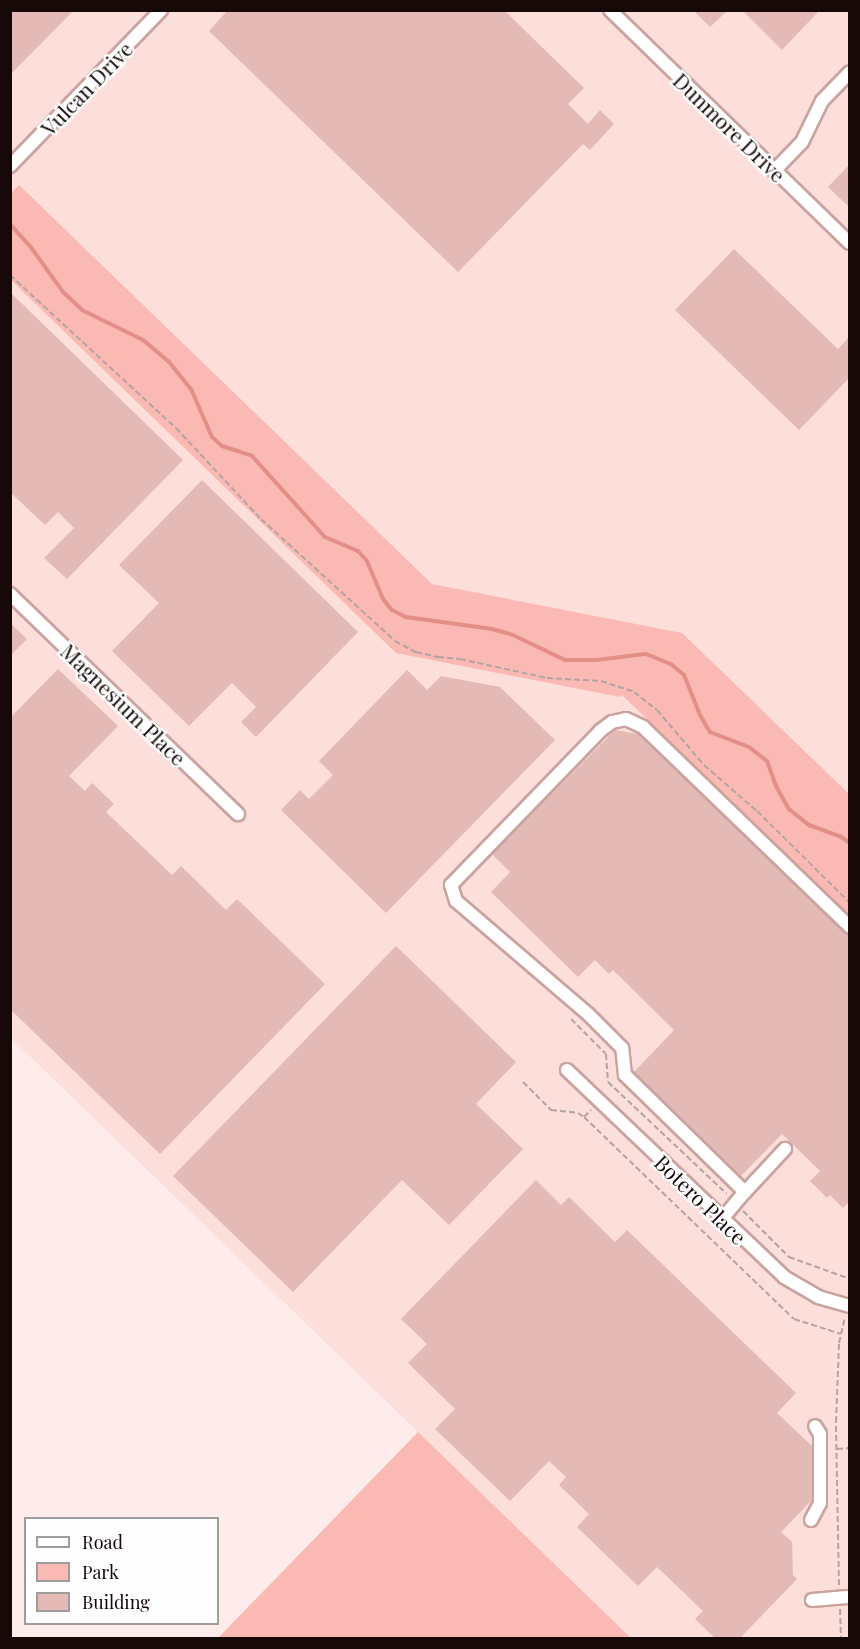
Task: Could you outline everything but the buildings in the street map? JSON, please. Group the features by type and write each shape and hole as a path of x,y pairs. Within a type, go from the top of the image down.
{"street":[{"name":"Vulcan Drive","path":"10,166 161,10"},
{"name":"Dunmore Drive","path":"610,10 849,243"},
{"path":"774,171 802,142 822,101 849,72"},
{"name":"Magnesium Place","path":"10,594 238,814"},
{"path":"745,1192 625,1075 622,1048 588,1014 456,902 451,885 600,731 612,722 626,718 643,727 849,927"},
{"name":"Botero Place","path":"567,1070 784,1277 818,1297 849,1306"},
{"path":"722,1219 785,1149"},
{"path":"811,1520 820,1503 820,1434 815,1426"},
{"path":"812,1600 844,1598"}],"path":[{"path":"10,275 176,428 261,519 395,641 416,652 438,657 460,659 547,678 601,681 634,692 657,710 704,765 757,811 849,903"},
{"path":"523,1082 551,1110 578,1113 584,1117 794,1319 841,1334"},
{"path":"584,1117 614,1087"},
{"path":"840,1638 844,1598 837,1449 841,1334 849,1306"},
{"path":"837,1449 849,1448"}],"shaded area":[{"path":"10,11 849,11 849,1638 631,1638 11,1038"}],"green space":[{"path":"19,185 432,584 682,633 849,794 849,915 622,695 620,697 396,653 11,280 11,193"},
{"path":"418,1432 631,1638 218,1638"}],"waterway":[{"path":"10,224 30,246 63,292 82,310 143,340 169,362 191,389 212,437 222,446 252,456 325,537 358,551 367,561 383,599 392,610 406,617 492,629 513,635 565,660 596,660 646,654 671,664 684,675 700,715 710,732 749,747 767,761 776,786 789,809 809,825 840,836 850,843"}]}
